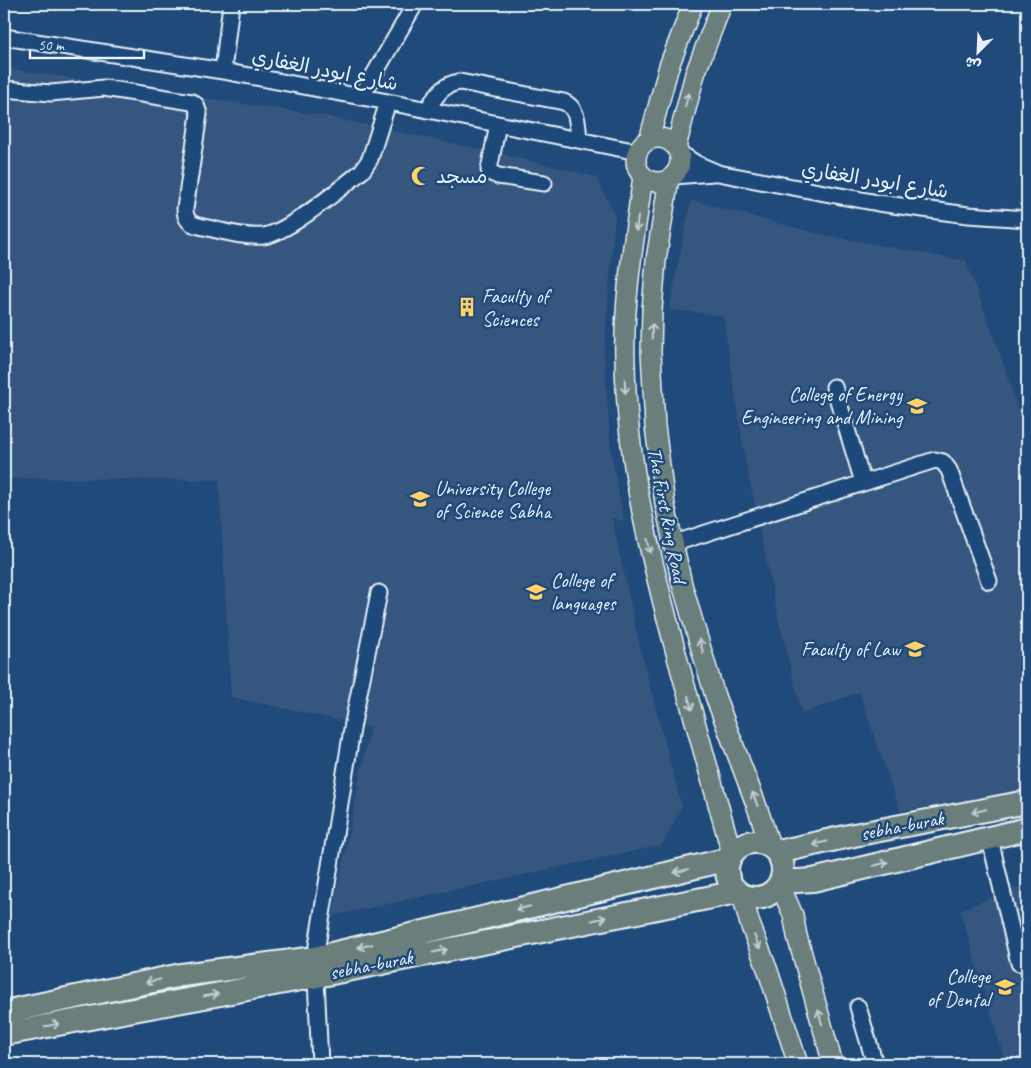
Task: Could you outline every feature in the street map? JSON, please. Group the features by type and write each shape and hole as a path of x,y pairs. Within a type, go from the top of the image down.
{"highway":[{"name":"sebha-burak","path":"774,849 1027,802"},
{"name":"sebha-burak","path":"781,883 813,880 1027,829"},
{"path":"762,842 774,849 784,866 781,883 767,896 751,898 740,894 729,880 727,873 730,857 745,843 762,842"},
{"name":"sebha-burak","path":"4,1012 181,975 316,967 730,857"},
{"name":"sebha-burak","path":"4,1034 316,967 740,894"}],"main road":[{"path":"693,4 669,66 637,164 643,176 656,181 671,177 679,165 677,150 695,74 722,4"},
{"path":"644,146 661,138 677,150"},
{"name":"The First Ring Road","path":"643,176 630,278 625,350 627,414 633,463 657,583 730,857"},
{"name":"The First Ring Road","path":"671,177 656,260 652,310 651,352 659,465 672,544 715,696 774,849"},
{"path":"781,883 793,915 797,936 833,1064"},
{"path":"740,894 768,971 798,1064"}],"street":[{"path":"223,72 231,4"},
{"path":"361,97 415,4"},
{"name":"شارع ابودر الغفاري","path":"4,37 223,72 579,139 644,146"},
{"path":"427,110 438,94 448,85 460,82 487,87 569,104 576,113 579,139"},
{"path":"4,89 51,93 104,88 192,102 196,105 199,114 185,208 187,220 199,226 256,236 271,234 287,227 362,171 370,158 388,102"},
{"path":"498,124 489,170 491,173 498,176 544,183"},
{"name":"شارع ابودر الغفاري","path":"677,150 697,164 718,173 878,203 968,215 1027,219"},
{"name":"شارع ابودر الغفاري","path":"671,177 718,173"},
{"path":"834,387 864,482"},
{"path":"672,544 930,460 943,462 949,470 989,581"},
{"path":"320,1064 316,967 354,723 379,593"},
{"path":"990,838 1019,963"},
{"path":"858,1007 876,1064"}],"shaded area":[{"name":"University College of Science Sabha","path":"4,68 325,116 502,154 596,177 615,215 604,353 611,452 624,521 612,518 641,652 682,807 662,845 332,916 370,727 231,697 219,480 4,478"},
{"path":"691,200 819,234 966,261 997,345 1027,437 1027,792 900,811 859,692 802,714 778,617 745,459 723,316 669,309"},
{"name":"College of Dental","path":"1027,884 1027,1064 1006,1064 960,910"}],"place":[{"name":"مسجد","path":"421,176"},
{"name":"Faculty of Sciences","path":"467,307"},
{"name":"College of Energy Engineering and Mining","path":"917,406"},
{"name":"University College of Science Sabha","path":"420,499"},
{"name":"College of languages","path":"536,592"},
{"name":"Faculty of Law","path":"915,649"},
{"name":"College of Dental","path":"1005,987"}]}
